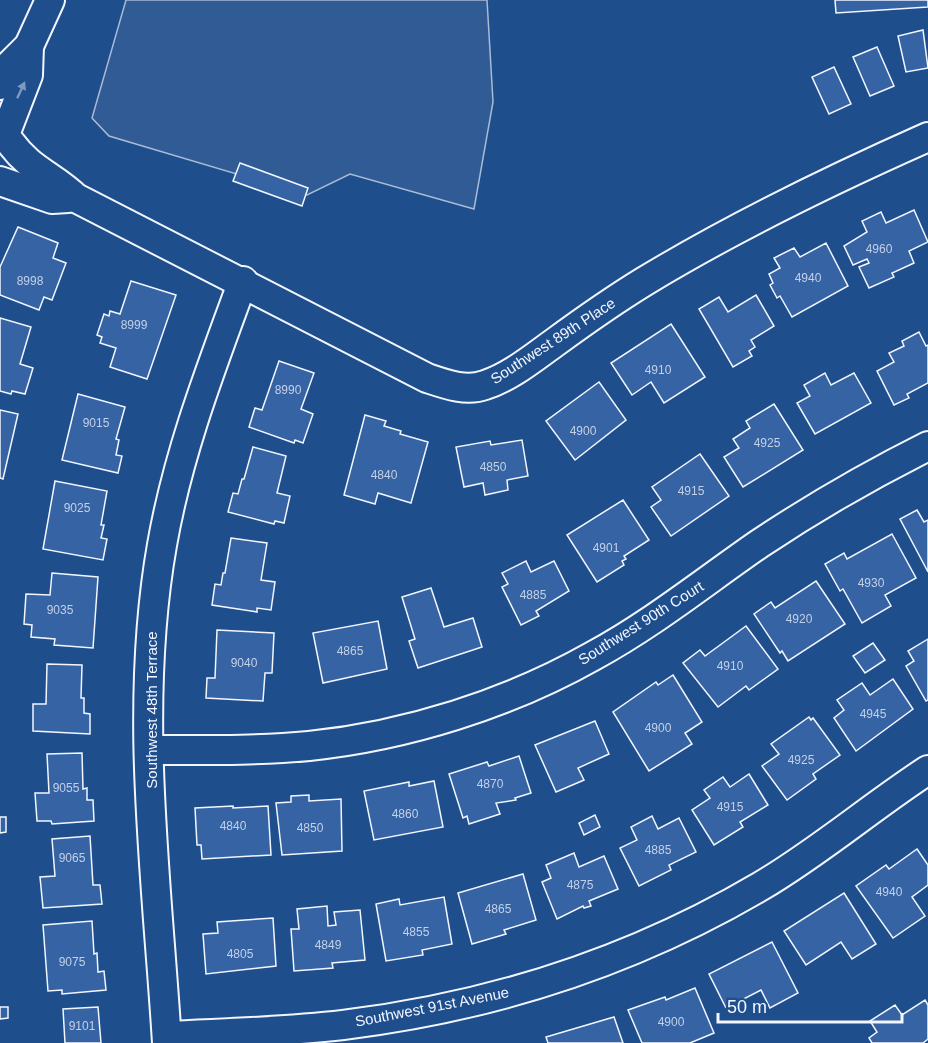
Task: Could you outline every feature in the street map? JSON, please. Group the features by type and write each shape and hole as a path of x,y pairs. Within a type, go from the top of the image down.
{"street":[{"path":"0,85 10,65 29,46 50,0"},
{"path":"0,172 10,157 5,133 28,75 29,46"},
{"name":"Southwest 89th Place","path":"5,133 24,160 64,186 76,198 243,281 427,378 450,386 469,388 484,386 534,357 644,282 723,235 778,206 928,136"},
{"name":"Southwest 89th Place","path":"0,181 52,199 76,198"},
{"name":"Southwest 48th Terrace","path":"167,1039 150,750 150,643 162,546 180,461 194,414 243,281"},
{"name":"Southwest 90th Court","path":"150,750 270,749 353,740 421,724 504,697 593,657 631,634 805,515 928,446"},
{"name":"Southwest 91st Avenue","path":"167,1039 299,1028 391,1017 490,999 589,968 686,926 762,886 928,770"}],"shaded area":[{"path":"126,0 487,0 493,102 474,209 350,174 307,195 109,136 92,118"}],"building":[{"path":"835,0 928,0 928,7 836,13"},
{"path":"923,30 928,68 906,72 898,36"},
{"path":"877,47 894,86 870,96 853,57"},
{"path":"834,67 851,104 829,114 812,77"},
{"path":"240,163 308,188 302,206 233,181"},
{"path":"914,210 928,242 909,251 914,263 892,273 894,277 869,288 859,267 869,263 867,259 853,265 844,246 867,232 862,221 881,212 886,223"},
{"path":"18,227 58,243 53,258 66,263 52,300 44,297 39,310 0,295 0,267"},
{"path":"826,243 848,286 792,317 780,296 777,298 770,285 773,283 769,274 780,268 774,258 794,248 800,257"},
{"path":"131,281 176,295 147,379 110,367 116,348 100,343 102,337 97,335 104,314 109,316 110,311 120,314"},
{"path":"756,295 774,326 751,340 755,347 749,351 752,356 733,367 699,309 719,297 728,312"},
{"path":"0,318 31,327 20,364 33,368 25,394 0,391"},
{"path":"671,324 705,377 664,403 651,382 632,395 611,363"},
{"path":"919,332 926,346 928,345 928,383 907,394 909,398 894,405 877,371 894,362 889,353 904,346 902,341"},
{"path":"279,361 314,373 301,409 313,414 303,443 295,440 294,443 249,427 255,408 262,410"},
{"path":"825,373 831,385 854,373 871,403 815,434 797,403 810,396 804,385"},
{"path":"599,382 626,420 575,460 546,421"},
{"path":"78,394 125,407 116,439 119,440 116,455 122,456 118,473 62,460"},
{"path":"774,404 803,450 743,487 724,457 739,448 733,439 750,428 746,421"},
{"path":"0,410 18,414 3,479 0,478"},
{"path":"365,415 386,421 384,426 401,431 400,434 428,442 411,503 378,493 375,504 344,495"},
{"path":"522,440 528,476 507,480 508,490 485,495 483,483 464,487 456,447 490,441 491,445"},
{"path":"253,447 286,456 277,493 290,496 284,523 275,521 274,524 228,512 233,493 238,494 242,479 244,479"},
{"path":"700,454 729,496 671,536 651,507 661,500 652,487"},
{"path":"55,481 107,491 101,525 104,525 101,538 107,539 103,560 43,549"},
{"path":"623,500 649,540 624,556 626,559 622,561 624,565 597,582 567,535"},
{"path":"917,510 924,522 928,520 928,572 900,519"},
{"path":"892,534 916,578 885,595 891,606 862,623 843,589 840,591 825,564 844,553 847,559"},
{"path":"231,538 267,543 261,580 275,582 271,610 257,608 257,612 212,605 215,584 221,585 223,573 225,573"},
{"path":"526,561 531,572 554,561 569,591 536,611 539,616 521,625 502,587 508,584 502,573"},
{"path":"52,573 98,577 93,648 54,645 55,639 31,637 32,625 24,624 26,594 50,595"},
{"path":"816,581 845,624 788,661 754,614 771,602 775,608"},
{"path":"431,588 444,627 473,618 482,647 418,668 409,641 415,639 402,597"},
{"path":"378,621 387,669 323,683 313,633"},
{"path":"746,626 778,669 749,690 746,686 718,707 683,663 700,650 705,656"},
{"path":"217,630 274,633 272,673 265,673 263,701 206,698 207,678 215,678"},
{"path":"928,639 928,700 926,701 906,666 914,661 908,651"},
{"path":"873,643 885,660 865,673 853,656"},
{"path":"47,664 82,665 81,698 84,698 84,713 90,714 90,734 33,731 33,704 46,704"},
{"path":"673,675 702,722 685,733 692,744 649,771 613,712 656,682 658,685"},
{"path":"893,679 913,709 856,751 834,718 844,710 837,700 862,683 870,695"},
{"path":"809,717 811,720 813,718 840,755 813,774 816,779 787,800 762,766 779,754 771,744"},
{"path":"595,721 609,754 578,768 584,780 556,792 535,745"},
{"path":"82,753 83,789 87,788 87,800 93,800 94,821 52,824 51,821 37,821 35,793 49,793 47,754"},
{"path":"519,756 531,793 515,798 516,800 496,803 500,814 469,824 467,816 463,818 449,774 487,762 489,766"},
{"path":"749,774 768,805 740,822 743,827 714,845 692,810 710,798 704,790 723,777 730,787"},
{"path":"434,781 443,827 374,840 364,791 409,782 409,786"},
{"path":"309,795 309,801 341,799 342,851 282,855 276,803 291,802 291,796"},
{"path":"233,806 233,808 268,806 271,855 202,859 201,845 197,845 195,808"},
{"path":"595,815 600,827 584,835 579,823"},
{"path":"652,816 658,829 679,818 696,852 669,865 671,870 639,886 620,848 637,840 631,827"},
{"path":"0,817 6,817 6,832 0,833"},
{"path":"90,836 93,885 100,885 102,904 43,908 40,877 55,876 52,839"},
{"path":"917,849 928,865 928,885 912,897 925,916 893,938 856,886 886,865 889,869"},
{"path":"574,853 579,867 604,856 618,889 589,901 591,906 584,908 583,906 557,919 542,882 551,878 546,865"},
{"path":"523,874 536,920 504,930 506,934 472,944 458,893"},
{"path":"844,893 876,944 852,959 841,942 806,965 784,931"},
{"path":"444,897 452,944 422,950 423,955 386,961 376,904 399,899 400,905"},
{"path":"327,906 328,926 336,925 334,912 360,910 365,960 332,963 333,968 294,971 291,929 299,929 297,909"},
{"path":"273,918 276,966 206,974 203,934 218,933 217,922"},
{"path":"92,921 94,954 97,953 98,972 104,971 106,990 62,994 62,990 48,991 43,925"},
{"path":"772,942 798,993 770,1008 761,990 726,1008 709,974"},
{"path":"695,988 714,1033 690,1043 642,1043 628,1010 665,997 666,1000"},
{"path":"925,1000 928,1005 928,1039 923,1043 872,1043 869,1038 877,1032 870,1021 895,1005 902,1015"},
{"path":"0,1007 8,1007 8,1018 0,1019"},
{"path":"98,1007 101,1043 65,1043 63,1009"},
{"path":"614,1017 623,1043 548,1043 546,1037"}]}
